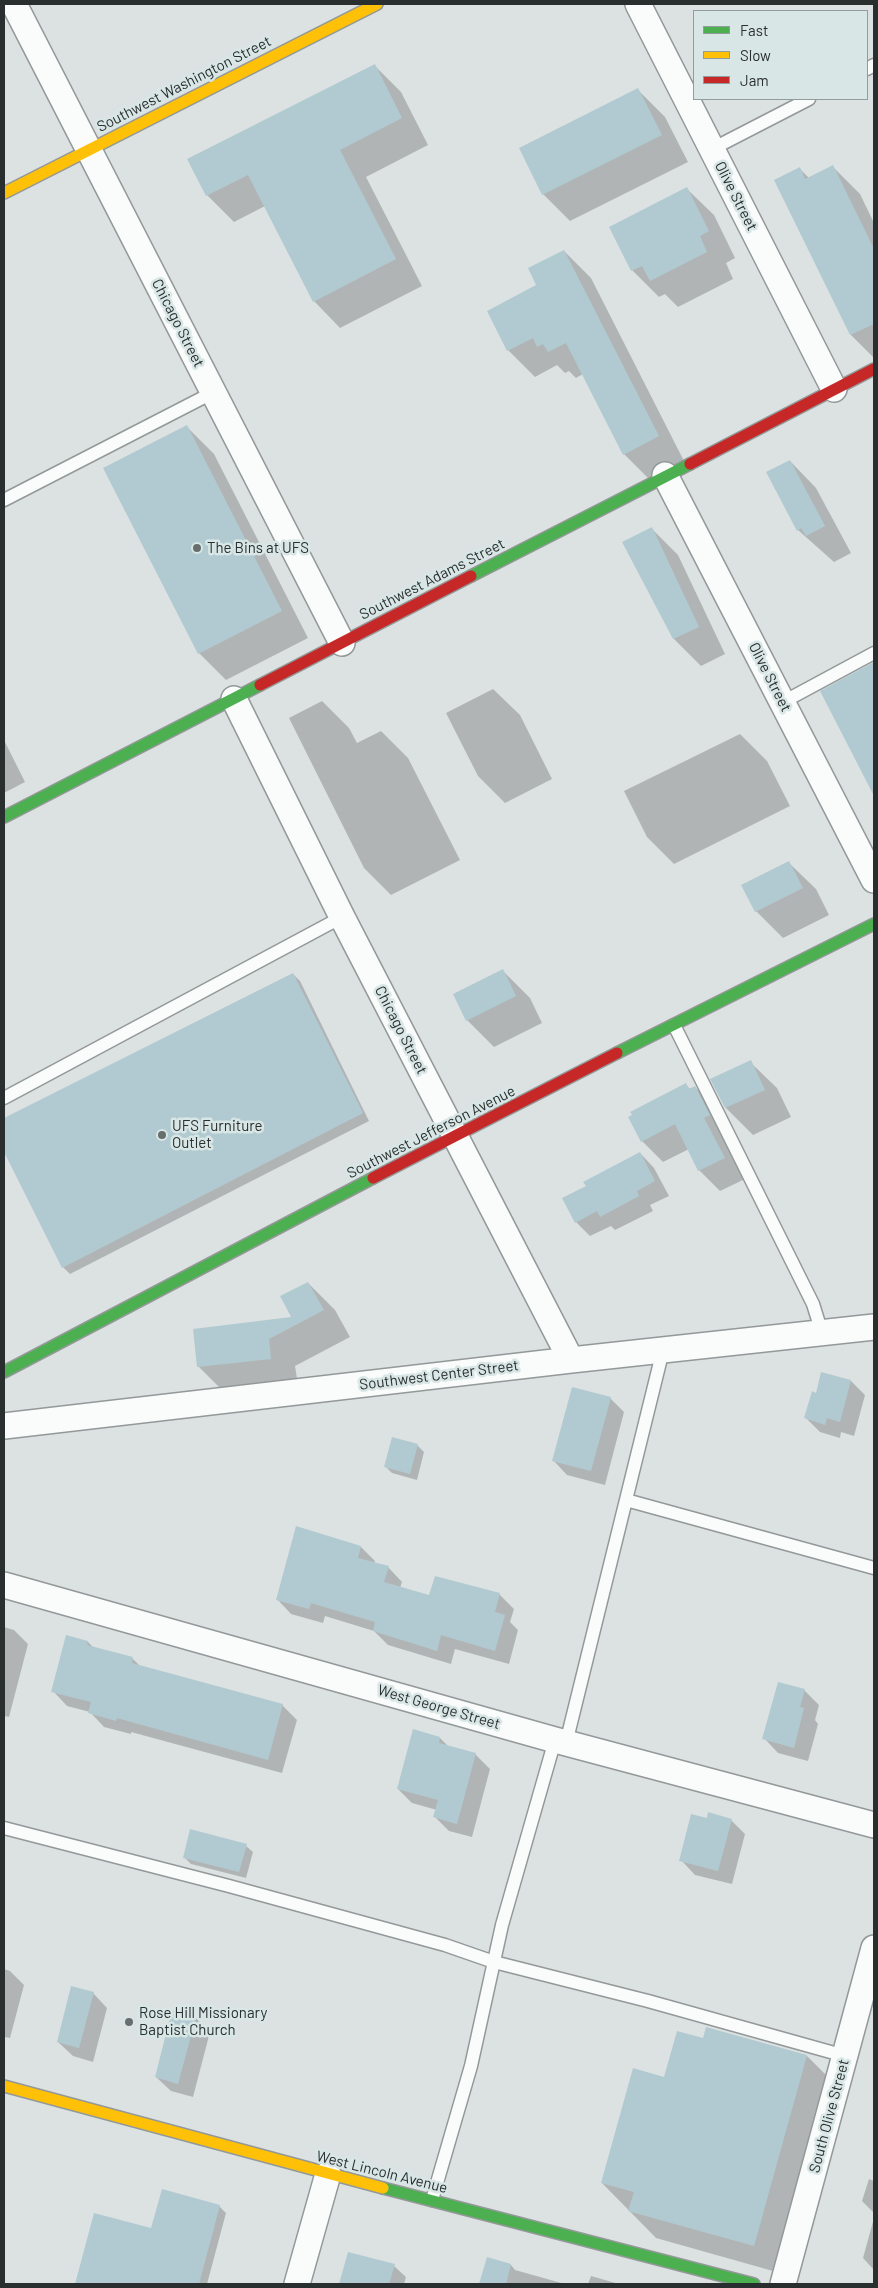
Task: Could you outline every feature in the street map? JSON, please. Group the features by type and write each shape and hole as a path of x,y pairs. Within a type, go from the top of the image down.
{"main road":[{"name":"Southwest Washington Street","path":"4,192 377,4"},
{"name":"Southwest Adams Street","path":"4,817 874,369"},
{"name":"Southwest Jefferson Avenue","path":"4,1372 455,1135 874,924"},
{"name":"West Lincoln Avenue","path":"4,2086 328,2174 432,2200 692,2277 754,2284"}],"street":[{"name":"Chicago Street","path":"14,4 342,642"},
{"name":"Olive Street","path":"638,4 834,389"},
{"name":"Olive Street","path":"665,475 874,880"},
{"name":"Chicago Street","path":"234,699 342,917 571,1360"},
{"name":"Southwest Center Street","path":"4,1426 874,1327"},
{"name":"West George Street","path":"4,1585 561,1741 874,1825"},
{"name":"South Olive Street","path":"783,2284 874,1948"},
{"path":"297,2284 328,2174"}],"lane":[{"path":"712,149 807,100"},
{"path":"4,500 214,392"},
{"path":"782,702 874,653"},
{"path":"4,1098 342,917"},
{"path":"674,1025 813,1304 822,1333"},
{"path":"432,2200 471,2066 494,1962 561,1741 626,1500 663,1350"},
{"path":"626,1500 874,1568"},
{"path":"4,1828 229,1886 445,1945 494,1962 648,2001 845,2056"}],"building":[{"path":"375,64 402,118 340,150 396,259 313,302 248,175 206,196 187,159"},
{"path":"638,88 662,135 542,195 519,148"},
{"path":"833,165 874,249 874,324 850,335 774,180 800,167 805,179"},
{"path":"687,187 709,231 700,236 707,252 650,281 642,266 631,271 609,227"},
{"path":"564,250 659,436 623,455 566,343 548,352 543,344 537,347 533,338 507,351 487,311 536,285 528,268"},
{"name":"The Bins at UFS","path":"187,425 282,611 198,654 103,468"},
{"path":"790,460 825,526 806,536 801,528 797,531 766,472"},
{"path":"652,527 699,627 673,639 622,542"},
{"path":"874,662 874,796 820,691"},
{"path":"789,861 803,888 755,912 741,885"},
{"path":"503,969 516,996 466,1021 453,994"},
{"name":"UFS Furniture Outlet","path":"293,973 363,1113 62,1268 4,1152 4,1118"},
{"path":"751,1060 765,1090 725,1108 710,1079"},
{"path":"686,1083 689,1089 695,1086 710,1115 704,1118 725,1158 698,1171 675,1124 641,1142 628,1117 632,1115 630,1112"},
{"path":"640,1152 655,1181 637,1191 639,1196 600,1217 597,1211 575,1223 562,1198 586,1186 583,1182"},
{"path":"308,1282 324,1310 269,1339 271,1359 197,1367 193,1329 291,1317 280,1296"},
{"path":"821,1372 851,1380 840,1422 827,1418 825,1425 804,1418 812,1391 816,1393"},
{"path":"572,1387 611,1397 591,1471 552,1461"},
{"path":"392,1437 418,1444 410,1474 384,1467"},
{"path":"296,1526 361,1546 358,1558 389,1566 384,1582 429,1595 435,1576 500,1593 495,1612 505,1615 495,1651 441,1635 437,1651 373,1631 375,1622 311,1603 309,1609 276,1600"},
{"path":"66,1635 88,1641 87,1645 133,1657 132,1663 283,1704 268,1760 117,1718 116,1721 88,1713 91,1702 51,1692"},
{"path":"778,1682 805,1689 800,1707 804,1708 794,1748 762,1739"},
{"path":"413,1729 440,1737 439,1743 476,1753 457,1824 433,1817 438,1800 397,1789"},
{"path":"708,1812 732,1819 718,1871 679,1861 691,1814 707,1818"},
{"path":"190,1829 247,1844 239,1872 183,1858"},
{"path":"71,1986 94,1992 79,2048 57,2042"},
{"path":"172,2010 196,2017 178,2084 155,2077"},
{"path":"706,2027 807,2055 754,2246 628,2211 634,2192 601,2183 633,2068 664,2077 677,2031 703,2038"},
{"path":"162,2189 220,2205 199,2284 75,2284 94,2213 151,2228"},
{"path":"348,2252 395,2264 389,2284 339,2284"},
{"path":"487,2257 511,2264 506,2284 479,2284"}],"traffic: fast":[{"path":"471,576 690,464"},
{"path":"4,817 260,685"},
{"path":"617,1053 874,924"},
{"path":"4,1372 373,1178"},
{"path":"383,2188 754,2284"}],"traffic: slow":[{"path":"4,193 377,4"},
{"path":"4,2086 383,2188"}],"traffic: jam":[{"path":"690,464 874,369"},
{"path":"260,685 471,576"},
{"path":"373,1178 617,1053"}],"place":[{"name":"The Bins at UFS","path":"197,548"},
{"name":"UFS Furniture Outlet","path":"162,1135"},
{"name":"Rose Hill Missionary Baptist Church","path":"129,2022"}]}
